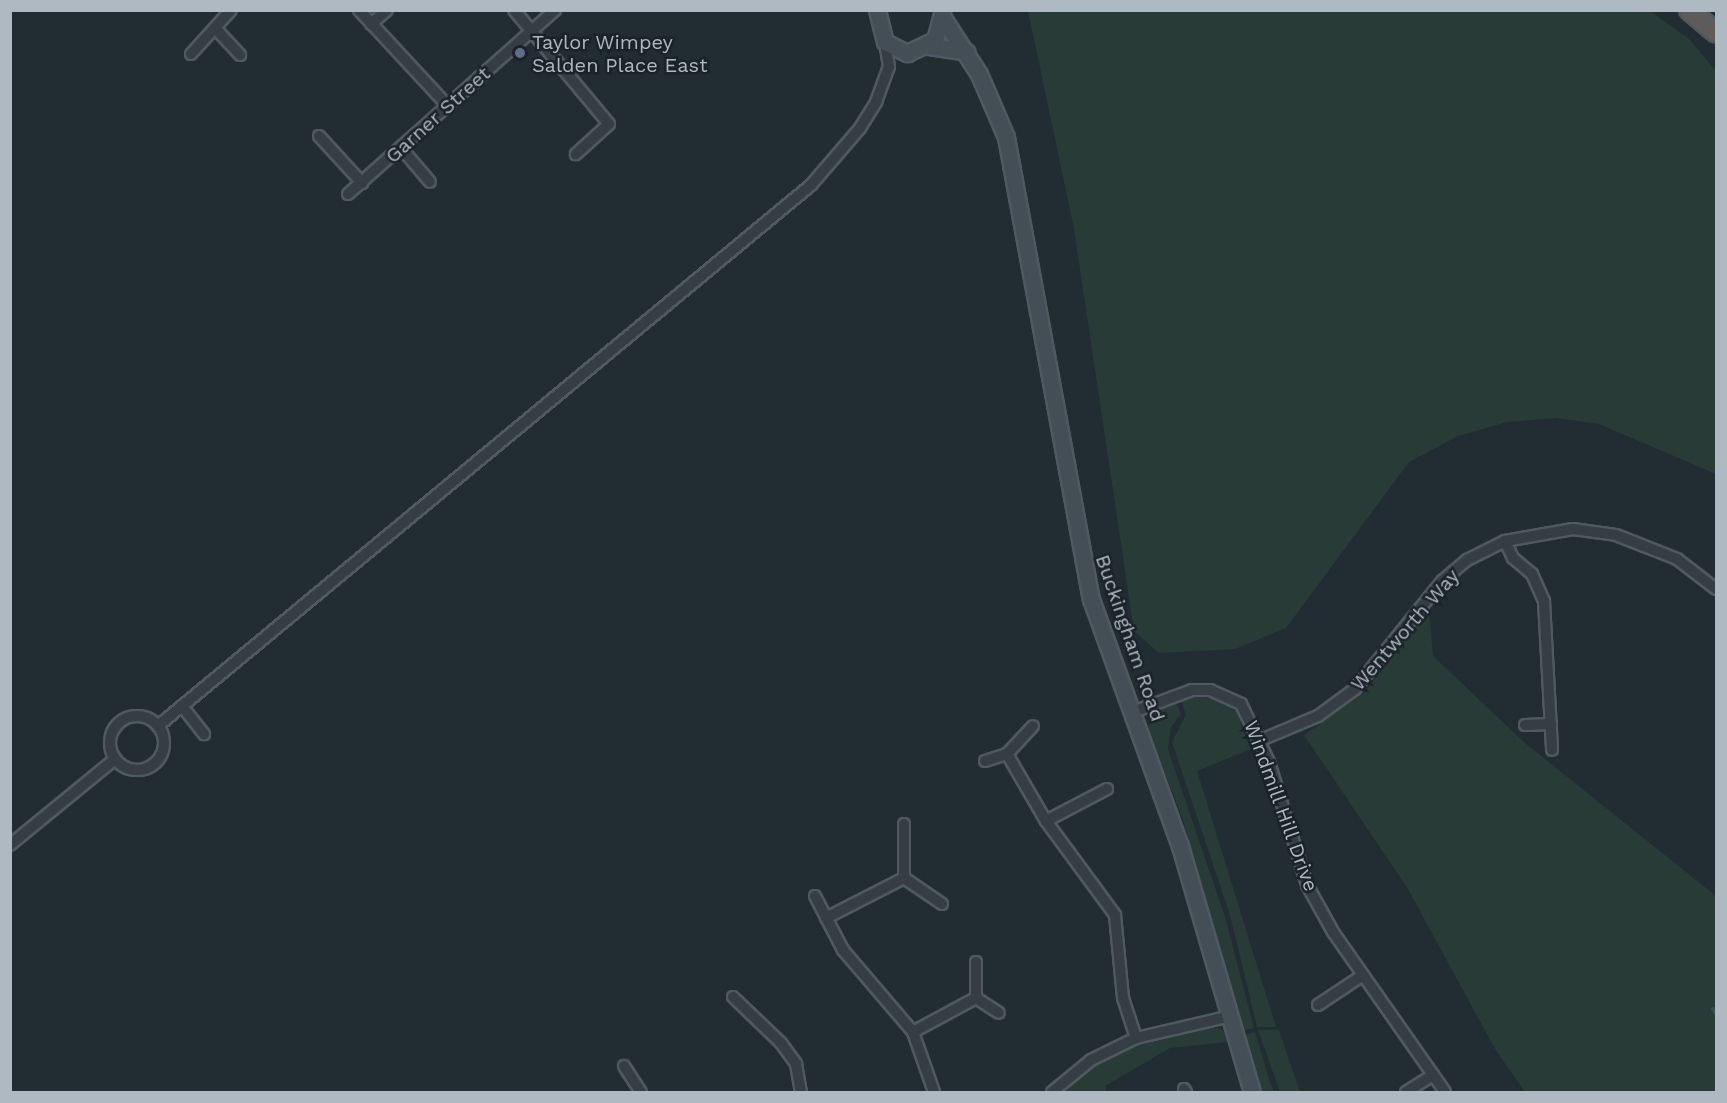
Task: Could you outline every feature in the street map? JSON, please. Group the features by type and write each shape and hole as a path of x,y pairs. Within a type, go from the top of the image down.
{"highway":[{"path":"1689,10 1716,33"}],"main road":[{"path":"877,10 885,42 907,52 929,46 967,52"},
{"path":"929,46 942,14"},
{"name":"Buckingham Road","path":"942,14 967,52 1006,137 1078,549 1232,1016 1252,1092"}],"street":[{"path":"191,54 231,10"},
{"path":"359,10 448,106"},
{"path":"371,24 387,10"},
{"path":"514,10 609,124 576,154"},
{"name":"Garner Street","path":"348,194 402,149 555,10"},
{"path":"215,28 240,55"},
{"path":"885,42 889,67"},
{"path":"158,726 811,185 860,128 889,67 907,52"},
{"path":"319,136 362,183"},
{"path":"402,149 430,182"},
{"name":"Wentworth Way","path":"1261,740 1318,716 1355,689 1442,581 1467,560 1505,541 1573,529 1616,535 1677,559 1716,589"},
{"path":"1505,541 1513,558 1532,574 1544,601 1552,750"},
{"name":"Windmill Hill Drive","path":"1133,712 1176,694 1210,690 1241,704 1261,740 1307,885 1363,975 1445,1092"},
{"path":"182,706 204,734"},
{"path":"133,716 158,726 163,750 153,764 129,769 115,759 110,741 117,724 133,716"},
{"path":"1525,725 1551,724"},
{"path":"985,761 1007,754 1033,726"},
{"path":"1007,754 1046,820 1115,915 1123,998 1136,1038"},
{"path":"10,845 115,759"},
{"path":"1046,820 1107,789"},
{"path":"904,824 904,878"},
{"path":"904,878 942,904"},
{"path":"826,918 904,878"},
{"path":"815,896 843,950 913,1032 934,1092"},
{"path":"976,963 976,998"},
{"path":"1318,1005 1363,975"},
{"path":"733,998 781,1043 796,1064 801,1092"},
{"path":"913,1032 976,998"},
{"path":"976,998 999,1012"},
{"path":"1056,1091 1091,1060 1136,1038 1232,1016"},
{"path":"624,1066 641,1092"},
{"path":"1406,1092 1433,1075"}],"green space":[{"path":"1028,11 1650,11 1689,39 1716,71 1716,474 1599,424 1556,418 1507,422 1458,436 1409,462 1286,628 1235,649 1159,653 1134,631 1074,229"},
{"path":"1429,610 1433,656 1525,743 1716,896 1716,1092 1525,1092 1495,1049 1408,889 1304,735 1364,693"},
{"path":"1192,695 1224,701 1245,720 1240,723 1251,749 1197,771 1276,1027 1257,1027 1230,915 1172,742 1186,715 1180,698"},
{"path":"1175,700 1181,714 1171,727 1168,749 1225,917 1254,1028 1244,1030 1183,820 1148,729 1155,709"},
{"path":"1210,1026 1223,1030 1228,1042 1170,1048 1105,1086 1107,1092 1067,1092 1068,1083 1110,1056 1141,1042"},
{"path":"1258,1030 1279,1030 1300,1092 1280,1092"},
{"path":"1255,1032 1274,1092 1258,1092 1245,1035"}],"waterway":[{"path":"1713,1009 1716,1013"}],"place":[{"name":"Taylor Wimpey Salden Place East","path":"520,53"}]}
